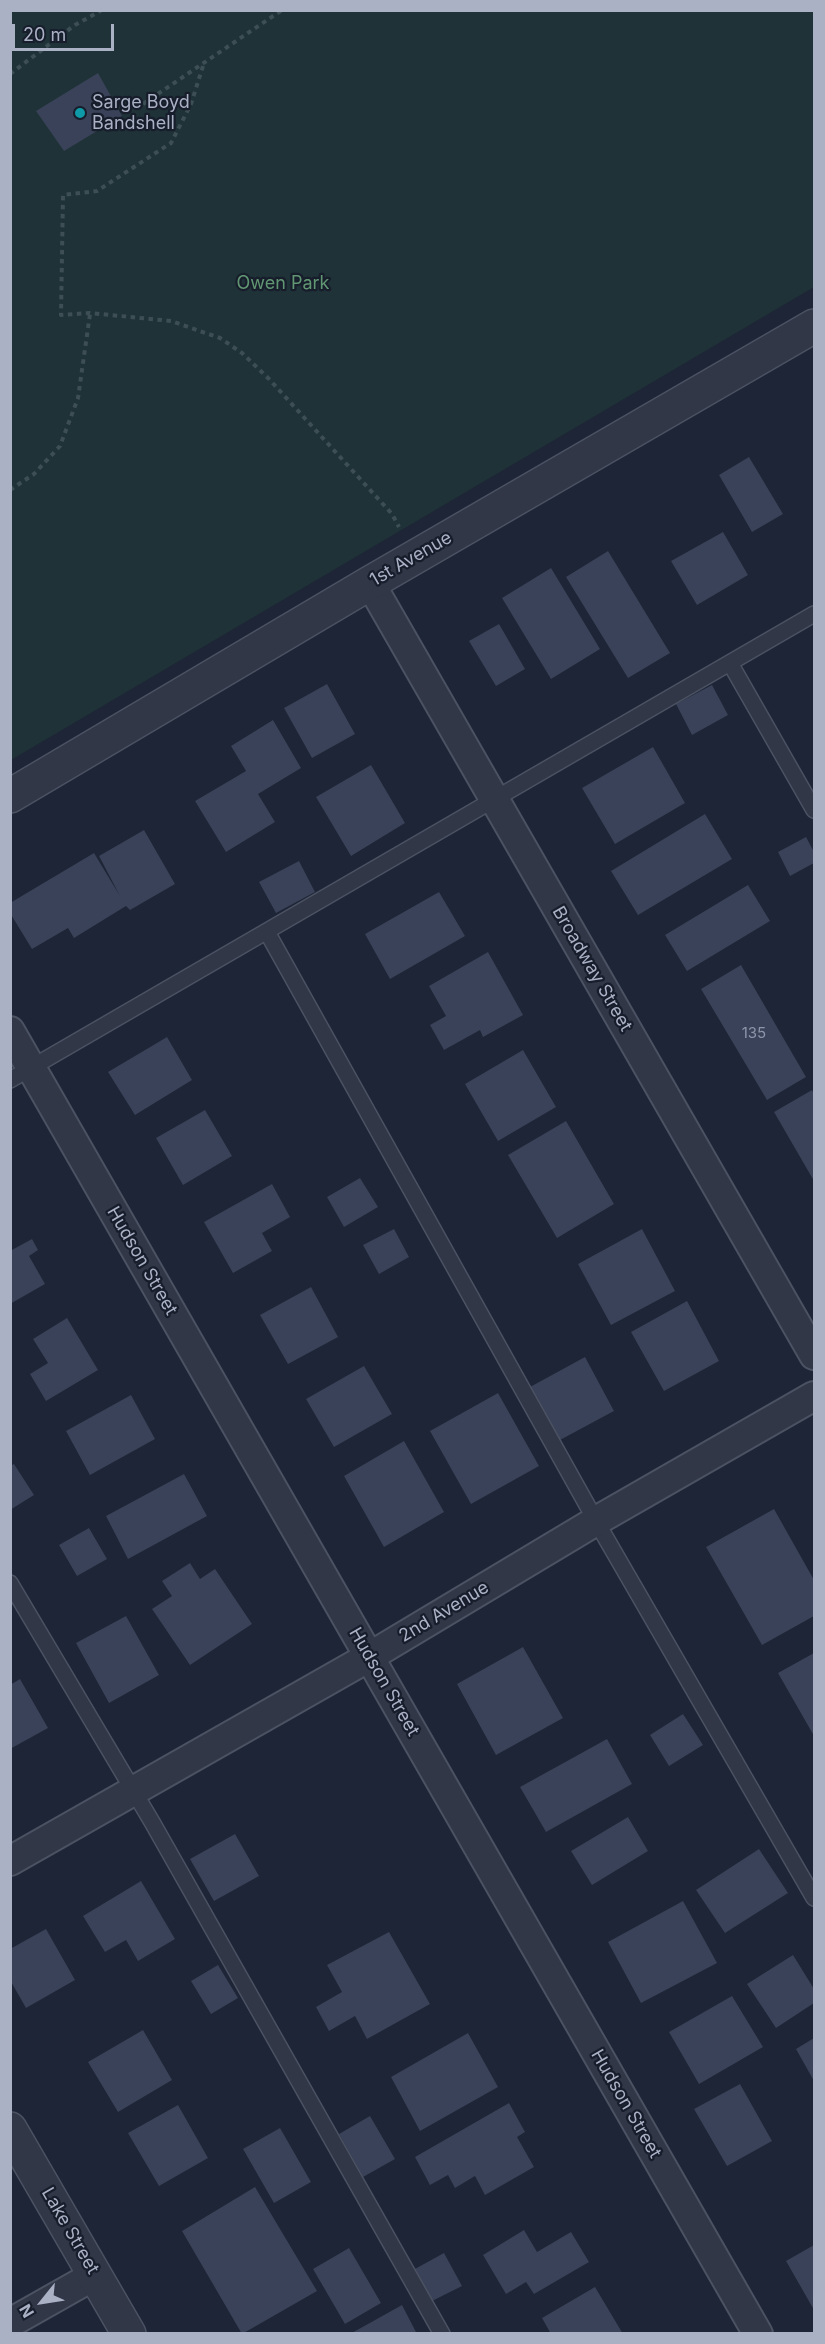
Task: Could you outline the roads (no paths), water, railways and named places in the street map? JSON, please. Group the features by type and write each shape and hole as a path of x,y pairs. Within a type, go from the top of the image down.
{"street":[{"name":"1st Avenue","path":"10,796 370,583 814,326"},
{"name":"Broadway Street","path":"370,583 814,1355"},
{"name":"Hudson Street","path":"10,1031 21,1074 369,1657 758,2334"},
{"name":"2nd Avenue","path":"10,1861 133,1789 369,1657 596,1521 814,1396"},
{"name":"Lake Street","path":"10,2128 129,2334"},
{"path":"10,2323 95,2275"}],"lane":[{"path":"21,1074 814,614"},
{"path":"730,663 814,810"},
{"path":"267,932 596,1521 814,1898"},
{"path":"10,1583 133,1789 442,2334"}],"place":[{"name":"Sarge Boyd Bandshell","path":"80,113"}],"park label":[{"name":"Owen Park","path":"283,284"}]}
